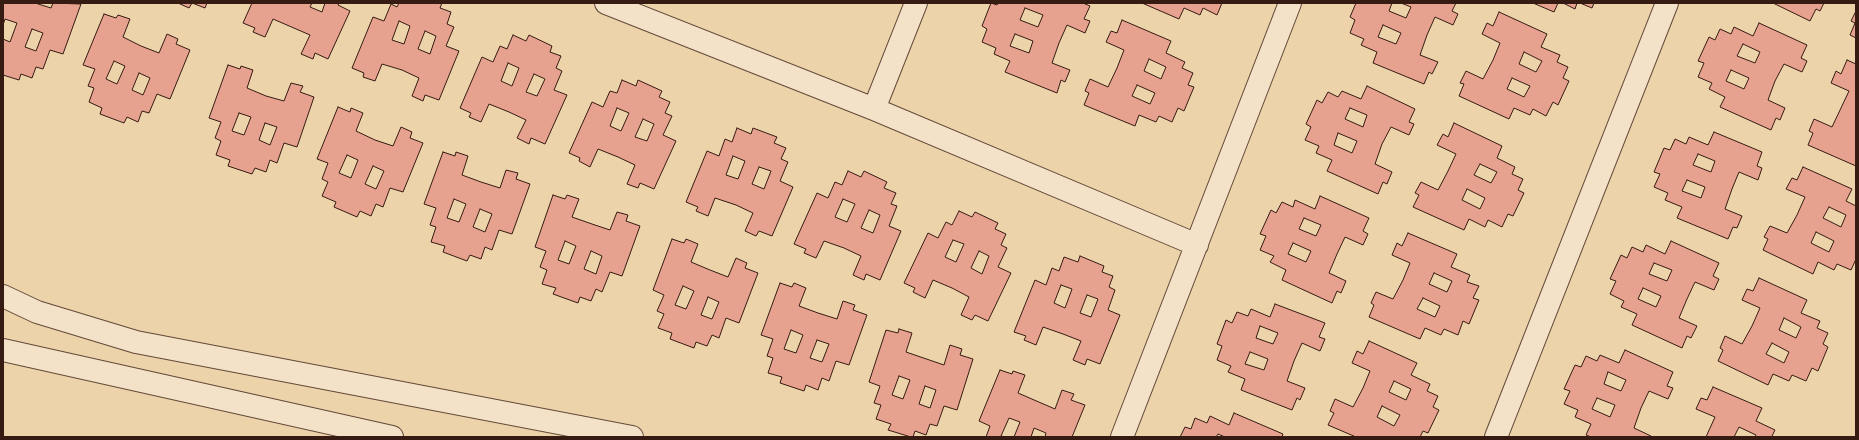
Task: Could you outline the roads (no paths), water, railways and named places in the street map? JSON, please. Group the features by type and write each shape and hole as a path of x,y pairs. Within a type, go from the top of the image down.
{"street":[{"path":"606,3 874,109 1196,245"},
{"path":"874,109 916,3"},
{"path":"1122,437 1290,3"},
{"path":"1496,437 1667,3"},
{"path":"3,296 38,312 136,342 632,437"},
{"path":"3,350 392,437"}]}
